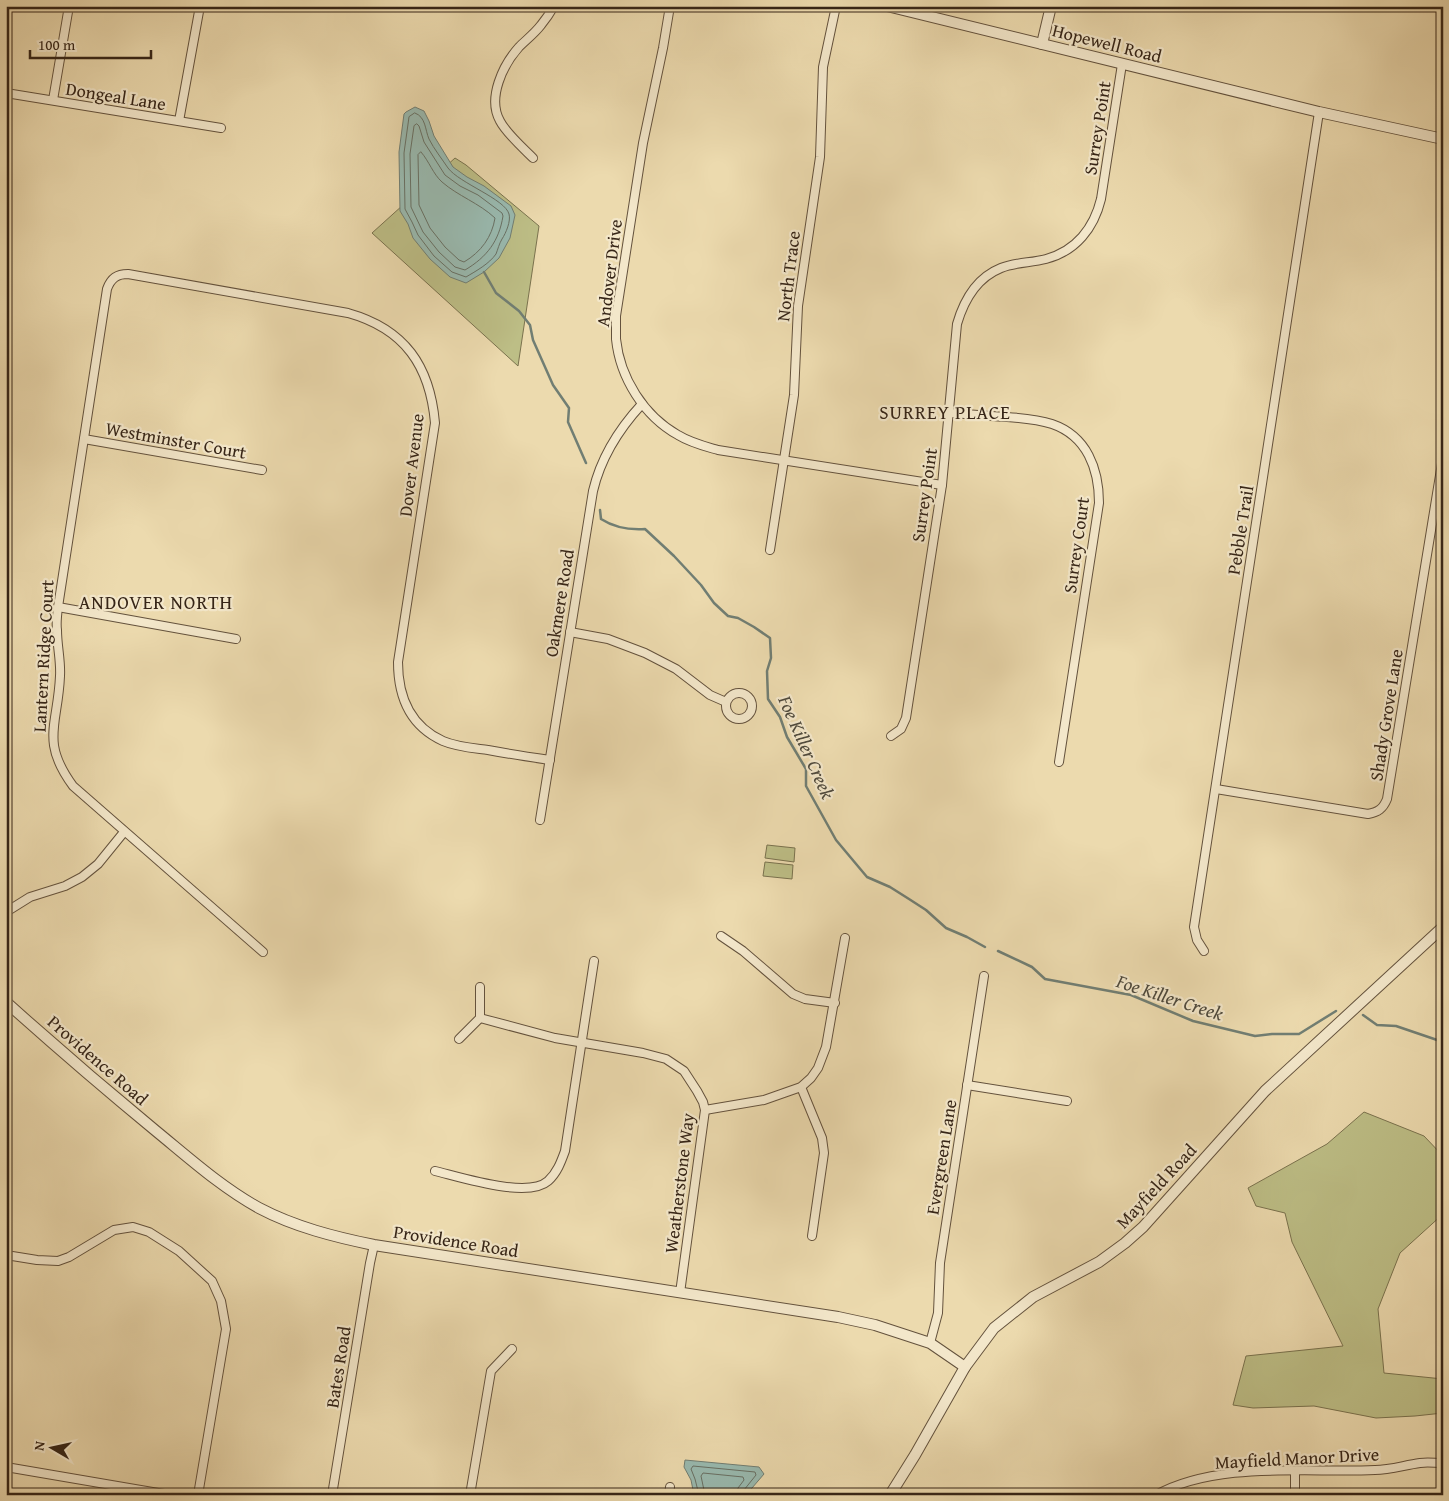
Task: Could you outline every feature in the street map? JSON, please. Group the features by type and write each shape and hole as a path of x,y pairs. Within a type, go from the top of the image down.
{"street":[{"path":"53,100 69,6"},
{"path":"178,121 200,6"},
{"path":"533,158 500,122 495,111 494,100 496,87 510,60 540,26 554,6"},
{"name":"Andover Drive","path":"670,6 643,143 616,316 616,340 621,363 630,385 642,404 666,428 695,443 718,450 942,485"},
{"name":"North Trace","path":"770,550 794,395 798,306 820,157 823,67 836,6"},
{"name":"Hopewell Road","path":"887,6 1318,112 1443,139"},
{"path":"1042,44 1051,6"},
{"name":"Surrey Point","path":"891,736 901,729 906,718 942,485 957,324 962,307 970,292 984,278 1000,268 1046,259 1065,251 1082,237 1094,220 1101,199 1122,64"},
{"name":"Dongeal Lane","path":"6,93 221,128"},
{"name":"Pebble Trail","path":"1204,951 1197,940 1194,927 1318,112"},
{"name":"Dover Avenue","path":"114,277 128,274 348,313 379,324 406,346 428,382 433,402 435,423 398,662 401,696 408,710 418,723 429,733 443,741 459,746 550,760"},
{"name":"Lantern Ridge Court","path":"114,277 107,289 58,607 57,629 60,678 52,733 56,756 63,772 73,786 262,952"},
{"name":"Oakmere Road","path":"540,820 596,476 605,454 615,437 642,404"},
{"name":"Surrey Court","path":"949,413 1033,419 1053,424 1066,431 1079,442 1089,456 1096,471 1099,486 1099,503 1059,762"},
{"name":"Westminster Court","path":"84,439 262,470"},
{"name":"Shady Grove Lane","path":"1216,789 1368,814 1378,812 1384,806 1387,799 1443,457"},
{"path":"58,607 236,639"},
{"path":"570,632 608,639 646,653 676,670 710,695 726,702"},
{"path":"6,912 30,897 65,886 82,876 98,864 124,832"},
{"name":"Mayfield Road","path":"890,1495 965,1367 994,1328 1034,1297 1099,1262 1143,1227 1265,1091 1443,927"},
{"path":"721,936 793,994 804,999 834,1003"},
{"path":"705,1110 764,1100 801,1087 818,1068 826,1047 844,938"},
{"path":"435,1171 524,1189 536,1187 547,1182 558,1168 564,1151 594,961"},
{"name":"Evergreen Lane","path":"930,1343 938,1313 940,1263 984,976"},
{"path":"459,1038 480,1018 480,987"},
{"name":"Providence Road","path":"6,1002 121,1102 226,1188 260,1208 297,1225 334,1237 374,1245 838,1317 875,1325 930,1343 965,1367"},
{"name":"Weatherstone Way","path":"480,1018 555,1038 666,1059 684,1071 700,1096 705,1110 680,1293"},
{"path":"967,1085 1068,1101"},
{"path":"801,1087 822,1138 824,1153 812,1236"},
{"path":"6,1255 58,1261 69,1257 114,1230 132,1227 148,1232 179,1251 212,1281 221,1301 226,1329 198,1495"},
{"name":"Bates Road","path":"332,1495 374,1245"},
{"path":"470,1495 492,1371 512,1349"},
{"name":"Mayfield Manor Drive","path":"1156,1495 1172,1486 1207,1477 1244,1472 1377,1470 1422,1462 1443,1463"},
{"path":"6,1467 170,1495"},
{"path":"1295,1471 1295,1495"}],"green space":[{"path":"455,158 539,226 518,366 372,233"},
{"path":"767,845 795,848 794,862 765,858"},
{"path":"765,862 793,865 792,879 763,876"},
{"path":"1364,1112 1424,1136 1443,1156 1443,1214 1400,1253 1378,1309 1384,1373 1443,1379 1443,1413 1376,1418 1314,1406 1253,1408 1233,1405 1246,1356 1343,1346 1292,1242 1285,1213 1256,1206 1248,1188 1327,1144"}],"water":[{"path":"415,107 424,111 434,136 453,167 484,186 511,206 515,215 510,238 499,258 484,272 466,283 450,277 430,259 413,238 408,224 400,211 399,152 404,114"},
{"path":"685,1460 759,1467 764,1474 746,1495 694,1495 691,1480 684,1467"}],"waterway":[{"name":"Foe Killer Creek","path":"484,272 496,293 519,311 530,325 533,340 553,385 569,408 568,422 586,463"},
{"name":"Foe Killer Creek","path":"600,510 601,519 612,524 628,529 645,529 674,556 701,585 714,603 728,616 738,618 770,638 771,658 767,671 768,699 780,717 787,737 806,769 806,786 836,840 867,877 890,887 909,899 926,910 946,928 985,947"},
{"name":"Foe Killer Creek","path":"998,951 1032,967 1045,979 1131,995 1193,1021 1255,1036 1299,1034 1336,1011"},
{"name":"Foe Killer Creek","path":"1363,1015 1377,1025 1396,1026 1443,1042"}],"district":[{"name":"SURREY PLACE","path":"945,412"},
{"name":"ANDOVER NORTH","path":"156,602"}]}
